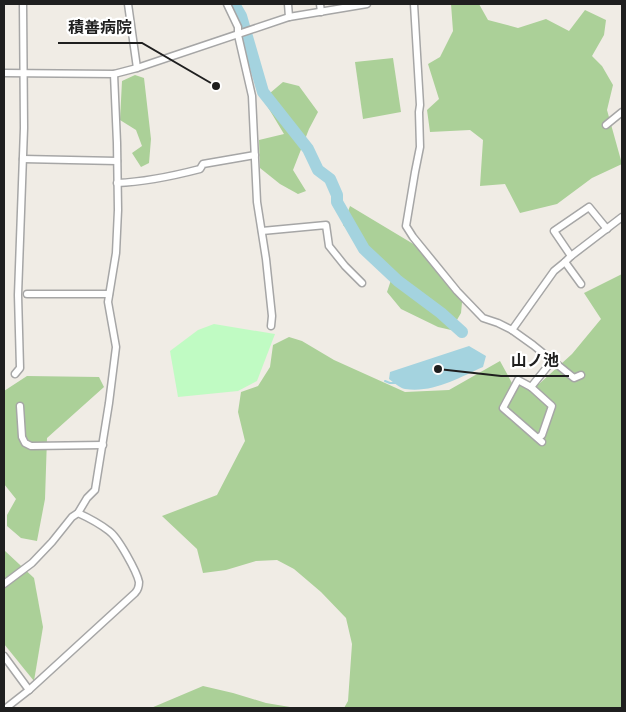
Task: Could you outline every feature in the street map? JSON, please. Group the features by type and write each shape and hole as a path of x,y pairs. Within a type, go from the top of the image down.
{"street":[{"path":"15,374 20,368 18,295 24,128 22,4"},
{"path":"128,4 137,68"},
{"path":"227,4 240,33 252,96 258,202 272,326"},
{"path":"288,4 289,17"},
{"path":"320,4 321,12"},
{"path":"4,73 114,74 289,17 367,4"},
{"path":"414,4 421,137 406,226 476,313 482,318 512,330 574,378 581,375"},
{"path":"4,584 32,563 72,517 78,513 87,498 95,490 116,347 108,302 116,253 118,210 114,74"},
{"path":"606,125 622,112"},
{"path":"117,183 180,174 200,169 203,164 255,155"},
{"path":"23,159 117,161"},
{"path":"571,256 554,231 589,207 606,229"},
{"path":"512,330 554,271 622,218"},
{"path":"262,231 326,225 329,246 362,283"},
{"path":"565,262 581,284"},
{"path":"27,294 109,294"},
{"path":"531,387 552,361"},
{"path":"518,380 531,387 552,406 540,440 503,408 518,380"},
{"path":"20,406 22,437 25,443 31,446 103,445"},
{"path":"6,708 29,690 138,590 139,582 134,571 118,540 111,531 78,513"},
{"path":"4,656 29,690"}],"green space":[{"path":"451,4 479,4 488,20 518,28 546,19 569,31 585,10 606,20 604,35 592,56 602,66 613,85 607,110 622,164 592,178 557,204 520,213 505,184 480,186 483,140 470,130 430,132 427,110 439,99 428,64 440,57 453,31"},
{"path":"393,58 401,112 363,119 355,62"},
{"path":"135,75 144,78 151,139 149,163 141,167 132,153 142,146 136,130 120,120 122,81"},
{"path":"283,82 299,86 318,112 309,129 293,170 306,191 298,194 280,184 260,168 259,140 284,134 263,99"},
{"path":"350,206 415,245 443,269 463,292 461,313 451,330 438,327 401,309 387,292 393,274 343,225"},
{"path":"622,274 622,708 344,708 348,701 352,644 346,618 321,592 294,569 277,560 256,561 226,570 203,573 197,549 162,516 217,495 245,441 238,412 241,392 258,386 270,367 273,345 289,337 302,341 334,360 405,392 449,390 500,361 512,383 539,384 572,354 601,319 584,293"},
{"path":"214,324 275,334 257,381 238,391 178,397 170,351 198,330"},
{"path":"27,376 99,377 104,387 47,438 45,499 37,541 21,538 7,526 7,515 16,499 4,484 4,391"},
{"path":"4,550 34,578 43,627 34,681 4,644"},
{"path":"203,686 266,703 296,708 151,708"}],"water":[{"path":"469,346 486,356 483,367 455,380 436,387 416,390 405,389 389,379 390,372"}],"waterway":[{"path":"234,4 241,16 263,92 308,149 318,170 330,179 337,195 337,202 364,249 398,281 441,313 462,332"},
{"path":"385,381 397,383"}],"place":[{"name":"積善病院","path":"216,86"},
{"name":"山ノ池","path":"438,369"}]}
